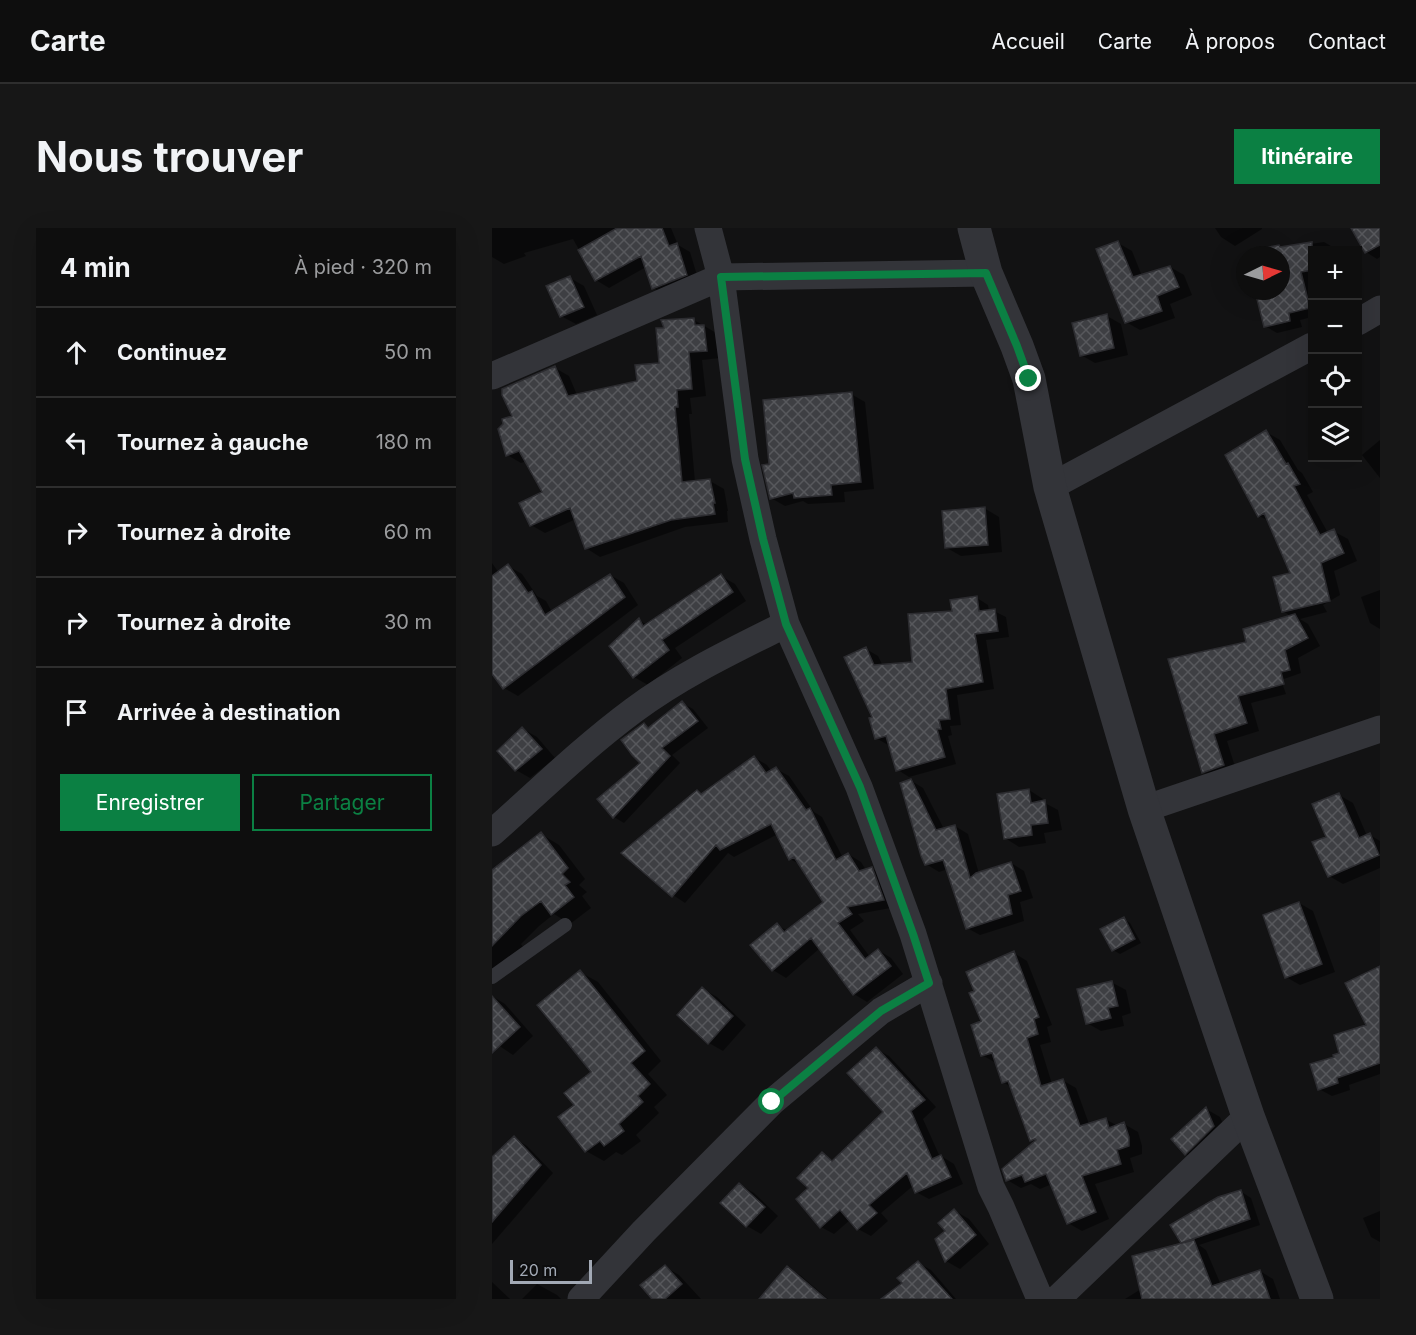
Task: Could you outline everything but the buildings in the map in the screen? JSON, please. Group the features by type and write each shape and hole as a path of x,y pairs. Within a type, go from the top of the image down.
{"street":[{"path":"708,228 721,277 745,459 763,539 786,624 860,787 913,934 991,1187 1040,1299"},
{"path":"974,228 986,273 1029,379 1050,487 1144,809 1248,1116 1317,1299"},
{"path":"492,376 721,277 986,273"},
{"path":"1362,320 1380,309"},
{"path":"1050,487 1308,348"},
{"path":"492,833 588,747 635,709 682,678 786,624"},
{"path":"1144,809 1380,729"},
{"path":"582,1299 644,1231 772,1102 881,1011 929,983"},
{"path":"1057,1299 1248,1116"}],"lane":[{"path":"492,977 564,925"}],"route":[{"path":"772,1102 881,1011 929,983 860,787 786,624 763,539 745,459 721,277 986,273 1029,379"}]}
